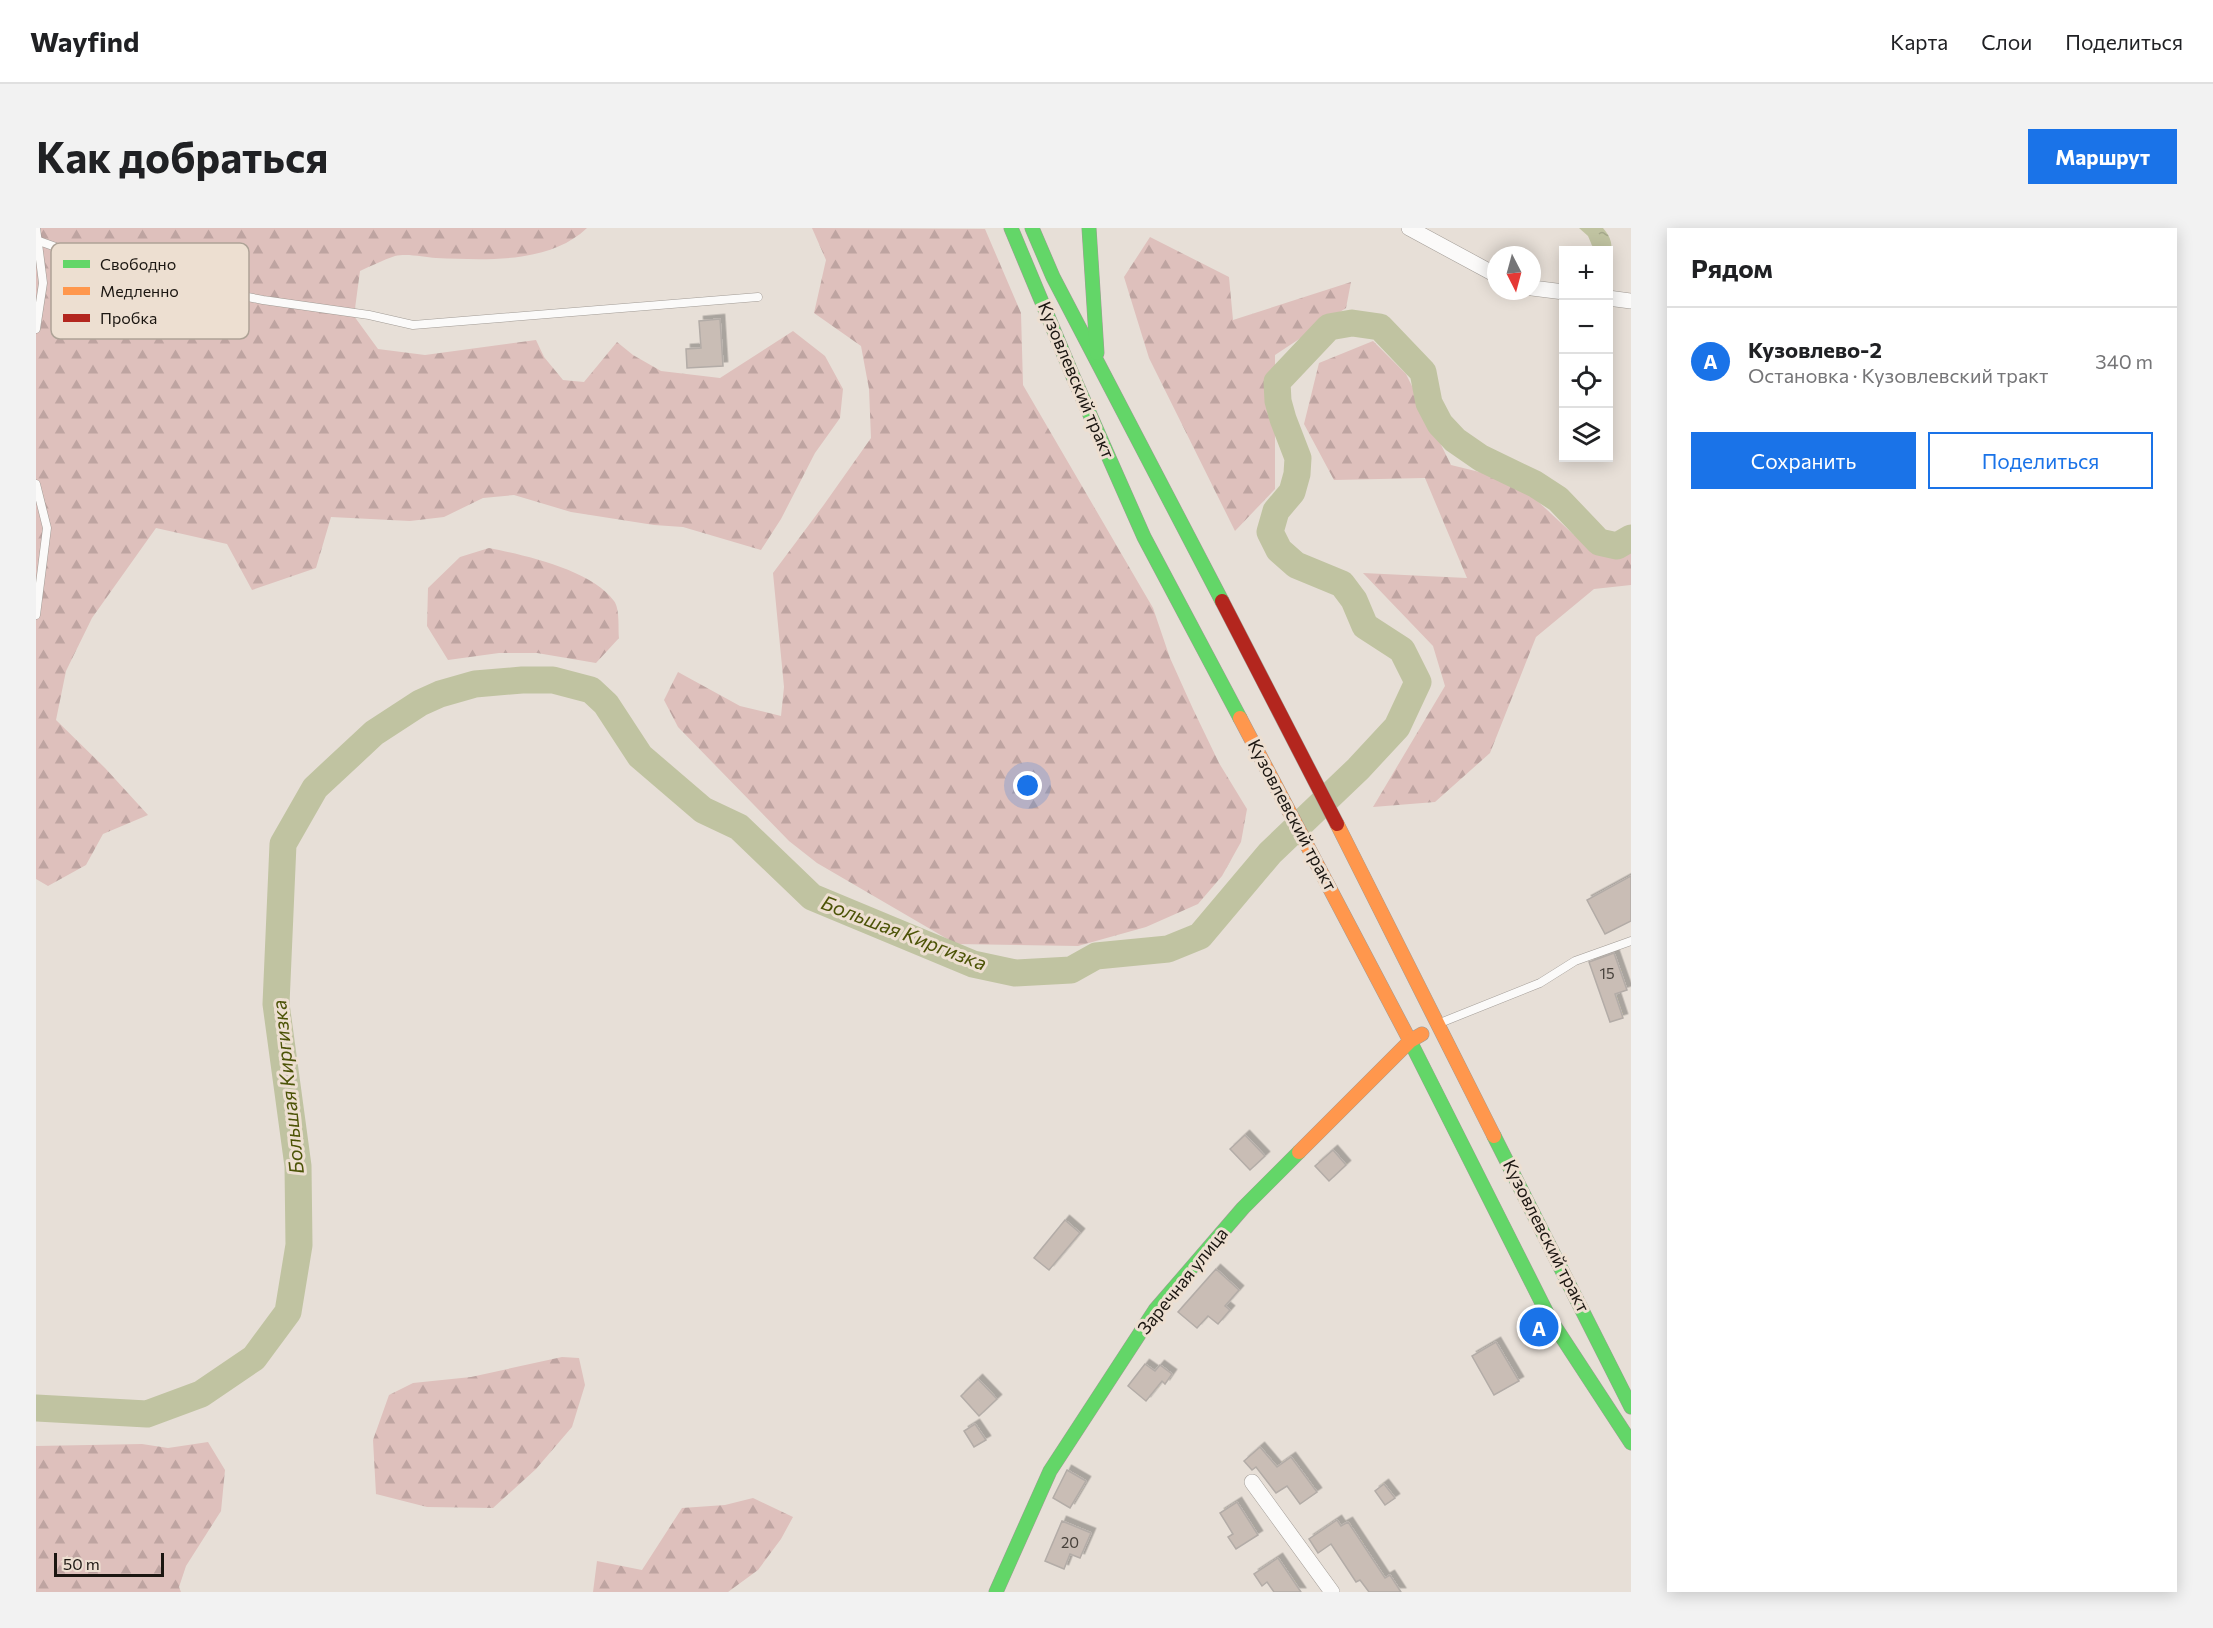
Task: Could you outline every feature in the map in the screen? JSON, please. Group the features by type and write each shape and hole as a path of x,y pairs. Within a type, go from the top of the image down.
{"main road":[{"name":"Кузовлевский тракт","path":"1011,228 1144,537 1323,873 1550,1319 1631,1443"},
{"name":"Кузовлевский тракт","path":"1032,228 1053,277 1307,765 1631,1407"},
{"name":"Кузовлевский тракт","path":"1089,228 1098,363"},
{"name":"Заречная улица","path":"996,1592 1050,1471 1155,1310 1243,1208 1410,1041 1439,1024"}],"street":[{"path":"1408,228 1487,270"},
{"path":"1541,289 1559,291"},
{"path":"1613,299 1631,301"},
{"path":"1615,1374 1631,1394"},
{"path":"1252,1482 1332,1592"}],"lane":[{"path":"36,228 43,283 36,328"},
{"path":"39,241 51,245"},
{"path":"249,297 369,315 412,325 758,297"},
{"path":"36,484 47,528 36,615"},
{"path":"1439,1024 1540,983 1575,961 1631,941"}],"green space":[{"path":"36,228 587,228 572,240 554,248 516,257 475,259 395,256 360,271 354,316 378,349 425,355 536,340 544,357 563,380 584,382 617,342 633,355 661,371 720,378 793,331 825,356 843,389 840,418 815,453 781,519 761,550 683,527 654,525 571,512 514,495 483,498 444,517 410,521 331,517 316,568 252,590 227,544 156,528 92,618 66,671 56,720 105,768 148,815 103,834 86,865 48,886 36,879"},
{"path":"812,228 985,229 1021,313 1023,385 1153,608 1170,658 1193,709 1219,763 1247,809 1241,842 1222,876 1198,904 1146,927 1078,946 956,944 817,863 789,841 678,727 664,700 678,672 740,706 781,716 784,687 773,573 871,438 869,389 861,346 814,313 826,260"},
{"path":"1150,237 1229,277 1233,320 1351,282 1346,308 1275,355 1275,489 1235,531 1149,358 1124,277"},
{"path":"1373,341 1406,374 1451,465 1516,481 1574,535 1631,551 1631,585 1594,589 1536,637 1490,753 1435,802 1373,807 1445,686 1433,646 1363,573 1467,578 1425,478 1334,480 1304,424 1319,363"},
{"path":"489,548 539,560 574,572 604,590 616,604 619,638 596,663 537,653 499,653 448,660 427,626 428,588 460,557"},
{"path":"562,1357 579,1358 585,1385 572,1427 536,1469 493,1508 427,1507 376,1494 373,1440 389,1395 413,1383 471,1377"},
{"path":"208,1442 225,1470 221,1511 186,1566 179,1587 181,1592 36,1592 36,1446 142,1444 168,1448"},
{"path":"753,1498 793,1517 781,1539 758,1570 728,1592 593,1592 597,1561 642,1570 682,1508 725,1505"}],"water":[{"path":"1579,228 1603,228 1611,246 1592,246 1588,236"}],"building":[{"path":"720,319 723,366 687,368 686,349 701,348 699,321"},
{"path":"1631,876 1631,921 1605,934 1587,900"},
{"path":"1614,953 1627,990 1615,994 1623,1018 1610,1022 1589,962"},
{"path":"1245,1135 1265,1156 1250,1170 1230,1149"},
{"path":"1333,1150 1346,1165 1329,1181 1315,1166"},
{"path":"1065,1220 1080,1233 1049,1270 1034,1258"},
{"path":"1216,1269 1239,1290 1225,1306 1230,1310 1218,1324 1208,1316 1197,1328 1178,1312"},
{"path":"1496,1342 1519,1381 1494,1395 1472,1356"},
{"path":"1145,1364 1155,1371 1160,1365 1172,1374 1165,1384 1162,1381 1146,1401 1128,1386"},
{"path":"978,1379 997,1399 979,1416 961,1396"},
{"path":"975,1424 986,1440 974,1447 964,1431"},
{"path":"1260,1447 1277,1467 1291,1457 1317,1492 1300,1504 1287,1486 1276,1493 1256,1467 1252,1470 1244,1461"},
{"path":"1067,1470 1086,1481 1070,1508 1053,1498"},
{"path":"1384,1484 1395,1498 1385,1505 1375,1491"},
{"path":"1237,1502 1258,1535 1236,1549 1228,1537 1233,1534 1220,1513"},
{"path":"1337,1520 1341,1526 1348,1522 1385,1578 1390,1575 1401,1592 1369,1592 1360,1580 1356,1582 1331,1544 1318,1553 1309,1539"},
{"path":"1062,1521 1091,1533 1080,1558 1070,1554 1064,1569 1045,1561"},
{"path":"1278,1558 1301,1592 1274,1592 1267,1582 1262,1586 1254,1574"}],"waterway":[{"name":"Большая Киргизка","path":"36,1408 147,1414 201,1394 254,1358 288,1312 299,1245 298,1166 276,1004 283,844 315,788 374,733 420,703 440,694 475,684 522,680 553,680 591,690 606,704 640,756 703,810 739,827 812,897 973,964 1015,973 1071,970 1096,956 1168,949 1200,936 1270,853 1358,769 1397,727 1418,682 1402,650 1365,626 1354,600 1342,584 1296,565 1279,550 1270,532 1276,511 1292,492 1298,458 1278,401 1277,382 1329,327 1352,323 1380,327 1423,372 1429,403 1440,424 1455,440 1481,458 1535,484 1558,499 1599,542 1617,546 1631,538"}],"traffic: fast":[{"path":"1011,228 1144,537 1240,718"},
{"path":"1032,228 1053,277 1222,601"},
{"path":"1089,228 1097,353"},
{"path":"1409,1039 1550,1319 1631,1443"},
{"path":"1494,1136 1631,1407"},
{"path":"996,1592 1050,1471 1155,1310 1243,1208 1299,1152"}],"traffic: slow":[{"path":"1240,718 1409,1039"},
{"path":"1337,824 1494,1136"},
{"path":"1299,1152 1410,1041 1422,1034"}],"traffic: jam":[{"path":"1222,601 1337,824"}],"place":[{"name":"Кузовлево-2","path":"1539,1327"}]}
